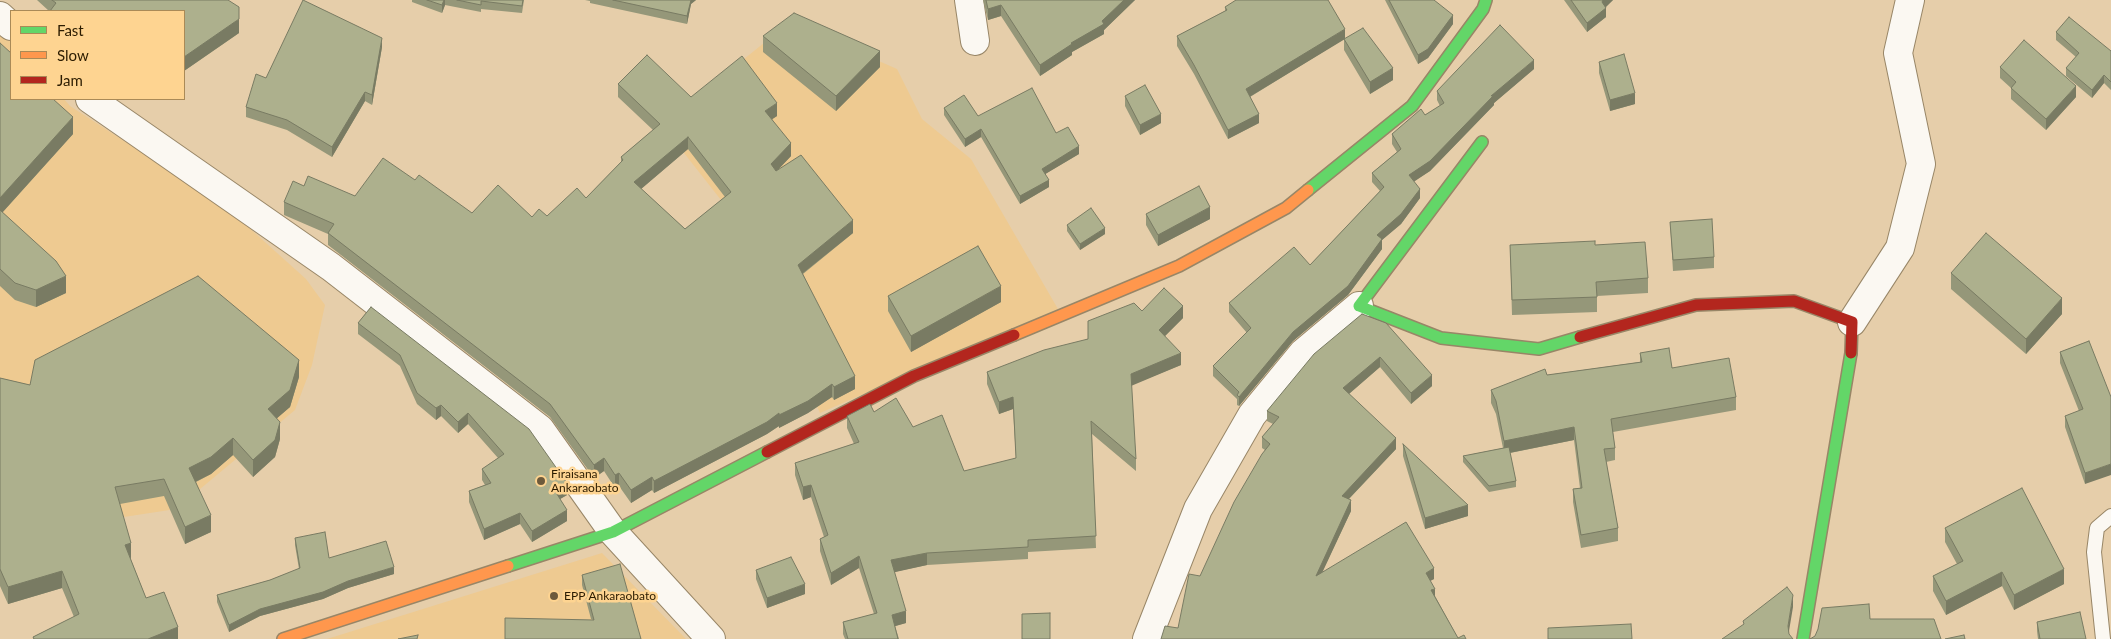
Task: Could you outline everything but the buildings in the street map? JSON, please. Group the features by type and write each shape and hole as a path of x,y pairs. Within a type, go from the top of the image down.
{"street":[{"path":"969,0 975,41"},
{"path":"283,639 614,532 914,376 1178,266 1286,208 1412,106 1483,8 1486,0"},
{"path":"1803,639 1850,364 1852,322 1900,248 1921,164 1898,53 1910,0"},
{"path":"0,16 10,25"},
{"path":"91,100 331,267 540,428 614,532 711,639"},
{"path":"1147,639 1198,510 1252,415 1303,353 1359,306 1482,142"},
{"path":"1359,306 1441,338 1538,348 1696,305 1794,301 1852,322"}],"lane":[{"path":"2103,639 2094,552 2098,528 2111,516"}],"shaded area":[{"path":"790,22 897,69 922,119 971,159 1058,309 820,413 764,292 711,214 721,200 662,125"},
{"path":"0,26 10,36 10,100 65,100 70,106 226,207 306,279 325,305 312,365 295,410 176,509 0,536"},
{"name":"EPP Ankaraobato","path":"602,553 686,639 327,639"}],"traffic: fast":[{"path":"1308,190 1412,106 1483,9 1486,0"},
{"path":"1482,142 1359,306 1441,338 1539,349 1580,337"},
{"path":"1803,639 1851,353"},
{"path":"508,566 613,532 767,452"}],"traffic: slow":[{"path":"1014,335 1179,266 1286,208 1308,190"},
{"path":"283,639 508,566"}],"traffic: jam":[{"path":"1580,337 1696,305 1794,301 1852,322 1851,353"},
{"path":"767,452 914,376 1014,335"}],"place":[{"name":"Firaisana Ankaraobato","path":"541,481"},
{"name":"EPP Ankaraobato","path":"554,596"}]}
